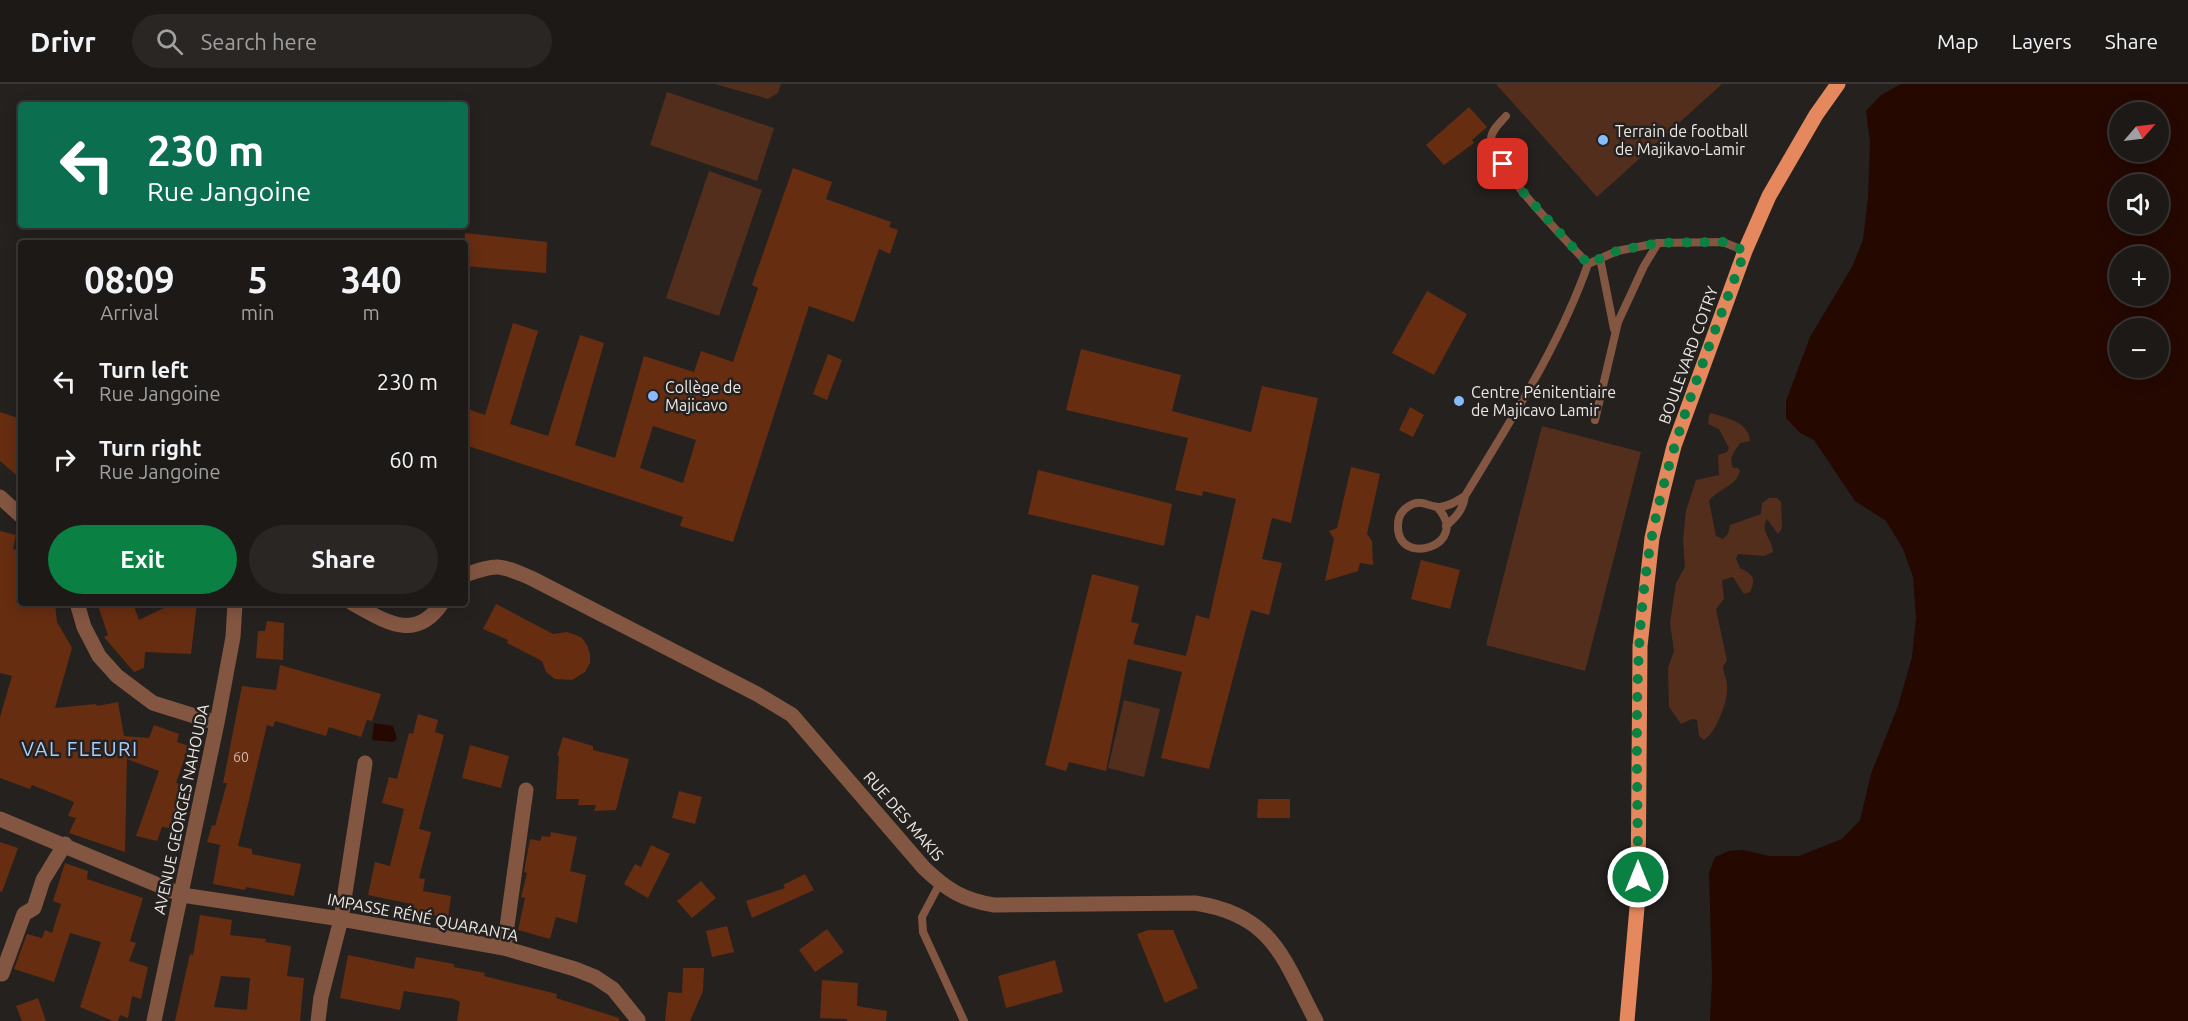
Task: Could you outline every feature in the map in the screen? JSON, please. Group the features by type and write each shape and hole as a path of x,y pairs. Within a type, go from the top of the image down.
{"main road":[{"name":"BOULEVARD COTRY","path":"1627,1021 1633,980 1638,896 1640,646 1652,538 1674,446 1745,251 1769,196 1816,115 1838,84"}],"street":[{"path":"0,497 18,513"},
{"name":"RUE DES MAKIS","path":"468,574 485,568 504,566 758,694 792,715 940,884 971,901 994,905 1195,903 1216,906 1254,924 1272,939 1287,961 1316,1021"},
{"path":"79,606 84,627 99,656 117,676 153,703 217,723"},
{"name":"AVENUE GEORGES NAHOUDA","path":"154,1021 217,723 233,637 235,606"},
{"path":"358,606 393,625 417,624 433,616 440,606"},
{"path":"318,1021 321,997 341,919 365,763"},
{"path":"504,948 526,790"},
{"name":"IMPASSE RÉNÉ QUARANTA","path":"0,819 65,844 182,895 341,919 504,948 595,977 613,989 638,1020"},
{"path":"2,974 24,914 34,908 43,880 65,844"}],"lane":[{"path":"1506,116 1493,132 1491,139 1494,148 1512,180 1588,264"},
{"path":"1465,496 1450,505 1437,507 1423,502 1409,505 1398,522 1400,536 1410,547 1424,550 1431,548 1442,539 1446,526 1464,505 1465,496 1539,373 1577,294 1588,264 1638,245 1658,243 1723,242 1745,251"},
{"path":"1595,420 1618,322 1658,243"},
{"path":"1600,258 1615,334"},
{"path":"1437,507 1446,526"},
{"path":"940,884 922,917 923,932 964,1021"}],"shaded area":[{"path":"715,84 781,84 778,93 768,99"},
{"name":"Terrain de football de Majikavo-Lamir","path":"1496,84 1722,84 1597,197"},
{"path":"1901,84 2188,84 2188,1021 1710,1021 1712,978 1709,873 1715,857 1729,851 1744,850 1769,856 1799,856 1842,839 1860,820 1871,774 1898,706 1912,657 1916,618 1913,577 1903,549 1886,521 1855,501 1814,440 1800,433 1786,418 1786,401 1810,337 1852,267 1863,240 1868,198 1870,141 1866,111 1881,95"},
{"path":"667,92 774,128 757,181 650,145"},
{"path":"709,171 762,190 719,316 666,298"},
{"path":"1711,413 1741,425 1746,429 1750,441 1740,443 1732,457 1733,468 1738,468 1740,471 1735,481 1709,501 1716,536 1723,539 1728,534 1730,525 1761,514 1762,503 1769,498 1777,498 1781,502 1782,528 1778,534 1767,519 1765,532 1773,552 1764,556 1738,554 1736,559 1740,568 1750,574 1753,579 1750,592 1744,594 1733,577 1722,580 1724,599 1716,609 1727,661 1723,666 1727,691 1724,707 1717,723 1704,740 1699,736 1697,720 1692,719 1681,724 1669,707 1668,668 1674,651 1670,623 1676,583 1685,567 1683,539 1686,511 1696,480 1719,475 1718,455 1727,452 1729,448 1719,429 1708,424"},
{"path":"1542,426 1641,452 1585,671 1486,645"},
{"path":"1124,700 1160,709 1144,777 1108,768"},
{"path":"374,723 393,726 397,739 393,742 372,740"}],"building":[{"path":"1469,107 1487,127 1472,140 1474,143 1444,165 1426,145"},
{"path":"793,168 832,182 826,199 891,222 889,227 898,230 890,254 879,249 854,322 809,306 733,542 680,526 683,517 468,446 468,409 485,415 513,323 538,331 510,424 548,436 580,335 604,343 575,445 615,458 644,356 694,372 701,351 733,362 758,288 752,285","holes":["653,426 696,440 683,483 640,468"]},
{"path":"465,233 547,242 546,273 468,266 468,240 465,240"},
{"path":"1427,291 1467,314 1434,375 1392,353"},
{"path":"1081,349 1181,375 1172,411 1251,432 1262,386 1318,398 1291,523 1272,518 1262,559 1282,563 1269,615 1251,610 1209,769 1161,758 1182,672 1128,659 1106,771 1069,762 1066,771 1045,765 1092,574 1139,586 1131,622 1139,624 1133,644 1186,656 1196,615 1209,619 1236,499 1203,491 1202,496 1175,490 1188,438 1066,410"},
{"path":"828,354 842,360 827,400 813,394"},
{"path":"1410,407 1424,415 1413,437 1399,430"},
{"path":"0,412 18,418 18,476 0,461"},
{"path":"1351,467 1380,474 1367,534 1372,541 1373,565 1360,563 1358,571 1325,581 1334,539 1329,531 1337,528"},
{"path":"1038,470 1172,504 1164,546 1028,514"},
{"path":"0,531 16,535 13,549 18,550 16,603 18,606 55,606 57,622 72,648 55,708 96,704 97,706 118,702 124,736 149,738 154,725 179,734 177,742 189,746 176,783 184,785 179,796 184,798 179,818 173,816 169,828 162,827 157,841 136,836 159,771 127,759 125,852 69,833 76,818 68,816 74,802 32,785 30,789 0,778 0,717 12,676 0,673"},
{"path":"1421,560 1460,570 1450,609 1411,599"},
{"path":"496,604 553,634 567,632 581,637 590,654 590,663 585,672 572,680 555,679 546,672 542,661 507,643 508,640 483,629"},
{"path":"98,606 134,606 139,620 168,606 197,606 191,654 145,652 144,668 134,672 104,637 108,635"},
{"path":"267,621 284,623 283,660 256,658 258,631 265,631"},
{"path":"280,665 381,694 372,721 367,720 361,737 329,727 326,736 275,721 273,727 267,725 238,846 252,849 252,854 301,864 294,896 246,887 245,890 213,884 220,845 207,842 212,825 215,826 227,783 223,783 242,686 276,690"},
{"path":"418,714 438,720 435,732 444,735 419,829 431,832 419,878 425,879 423,891 451,896 448,918 410,911 411,904 368,895 375,862 390,866 404,809 382,803 389,777 397,779 409,733 413,734"},
{"path":"563,737 593,746 593,750 629,759 616,810 594,811 596,805 578,805 579,799 556,799 559,756 557,756"},
{"path":"470,745 509,756 501,788 462,778"},
{"path":"679,791 702,797 695,824 672,818"},
{"path":"1258,799 1290,799 1290,818 1257,818"},
{"path":"551,832 577,837 570,871 586,875 577,923 556,917 550,939 518,930 525,898 521,897 527,873 524,872 530,839 540,841 542,836 550,837"},
{"path":"0,842 18,848 2,892 0,891"},
{"path":"651,845 670,854 648,898 624,884 635,864 641,867"},
{"path":"65,863 88,871 87,879 143,898 130,941 136,943 129,961 148,967 141,999 132,996 128,1018 120,1015 118,1021 113,1021 80,1007 101,942 70,933 54,982 14,969 27,934 42,938 45,930 52,933 61,904 53,901"},
{"path":"805,874 814,890 752,918 746,901 785,888 783,885"},
{"path":"701,881 716,898 692,918 677,901"},
{"path":"200,915 232,920 230,935 266,939 265,942 291,946 287,976 304,978 300,1021 175,1021 190,954 193,955","holes":["221,976 250,978 247,1010 214,1007"]},
{"path":"727,926 734,952 712,957 706,931"},
{"path":"827,929 844,952 815,972 799,950"},
{"path":"1148,930 1173,930 1198,988 1165,1003 1137,934"},
{"path":"348,955 414,969 416,957 454,964 454,967 485,973 484,976 557,994 556,998 619,1018 619,1021 457,1021 460,1002 454,999 404,991 400,1010 340,998"},
{"path":"1055,960 1063,992 1006,1008 998,976"},
{"path":"683,968 704,968 703,991 690,1021 665,1021 668,992 682,993"},
{"path":"822,980 858,983 857,1006 887,1011 886,1021 820,1018"},
{"path":"38,998 46,1021 22,1021 16,1006"}],"place":[{"name":"Terrain de football de Majikavo-Lamir","path":"1603,140"},
{"name":"Collège de Majicavo","path":"653,396"},
{"name":"Centre Pénitentiaire de Majicavo Lamir","path":"1459,401"}],"district":[{"name":"VAL FLEURI","path":"80,749"}],"route":[{"path":"1503,164 1512,180 1588,264 1617,251 1638,245 1658,243 1723,242 1745,251 1674,446 1652,538 1640,646 1638,692 1638,877"}]}
